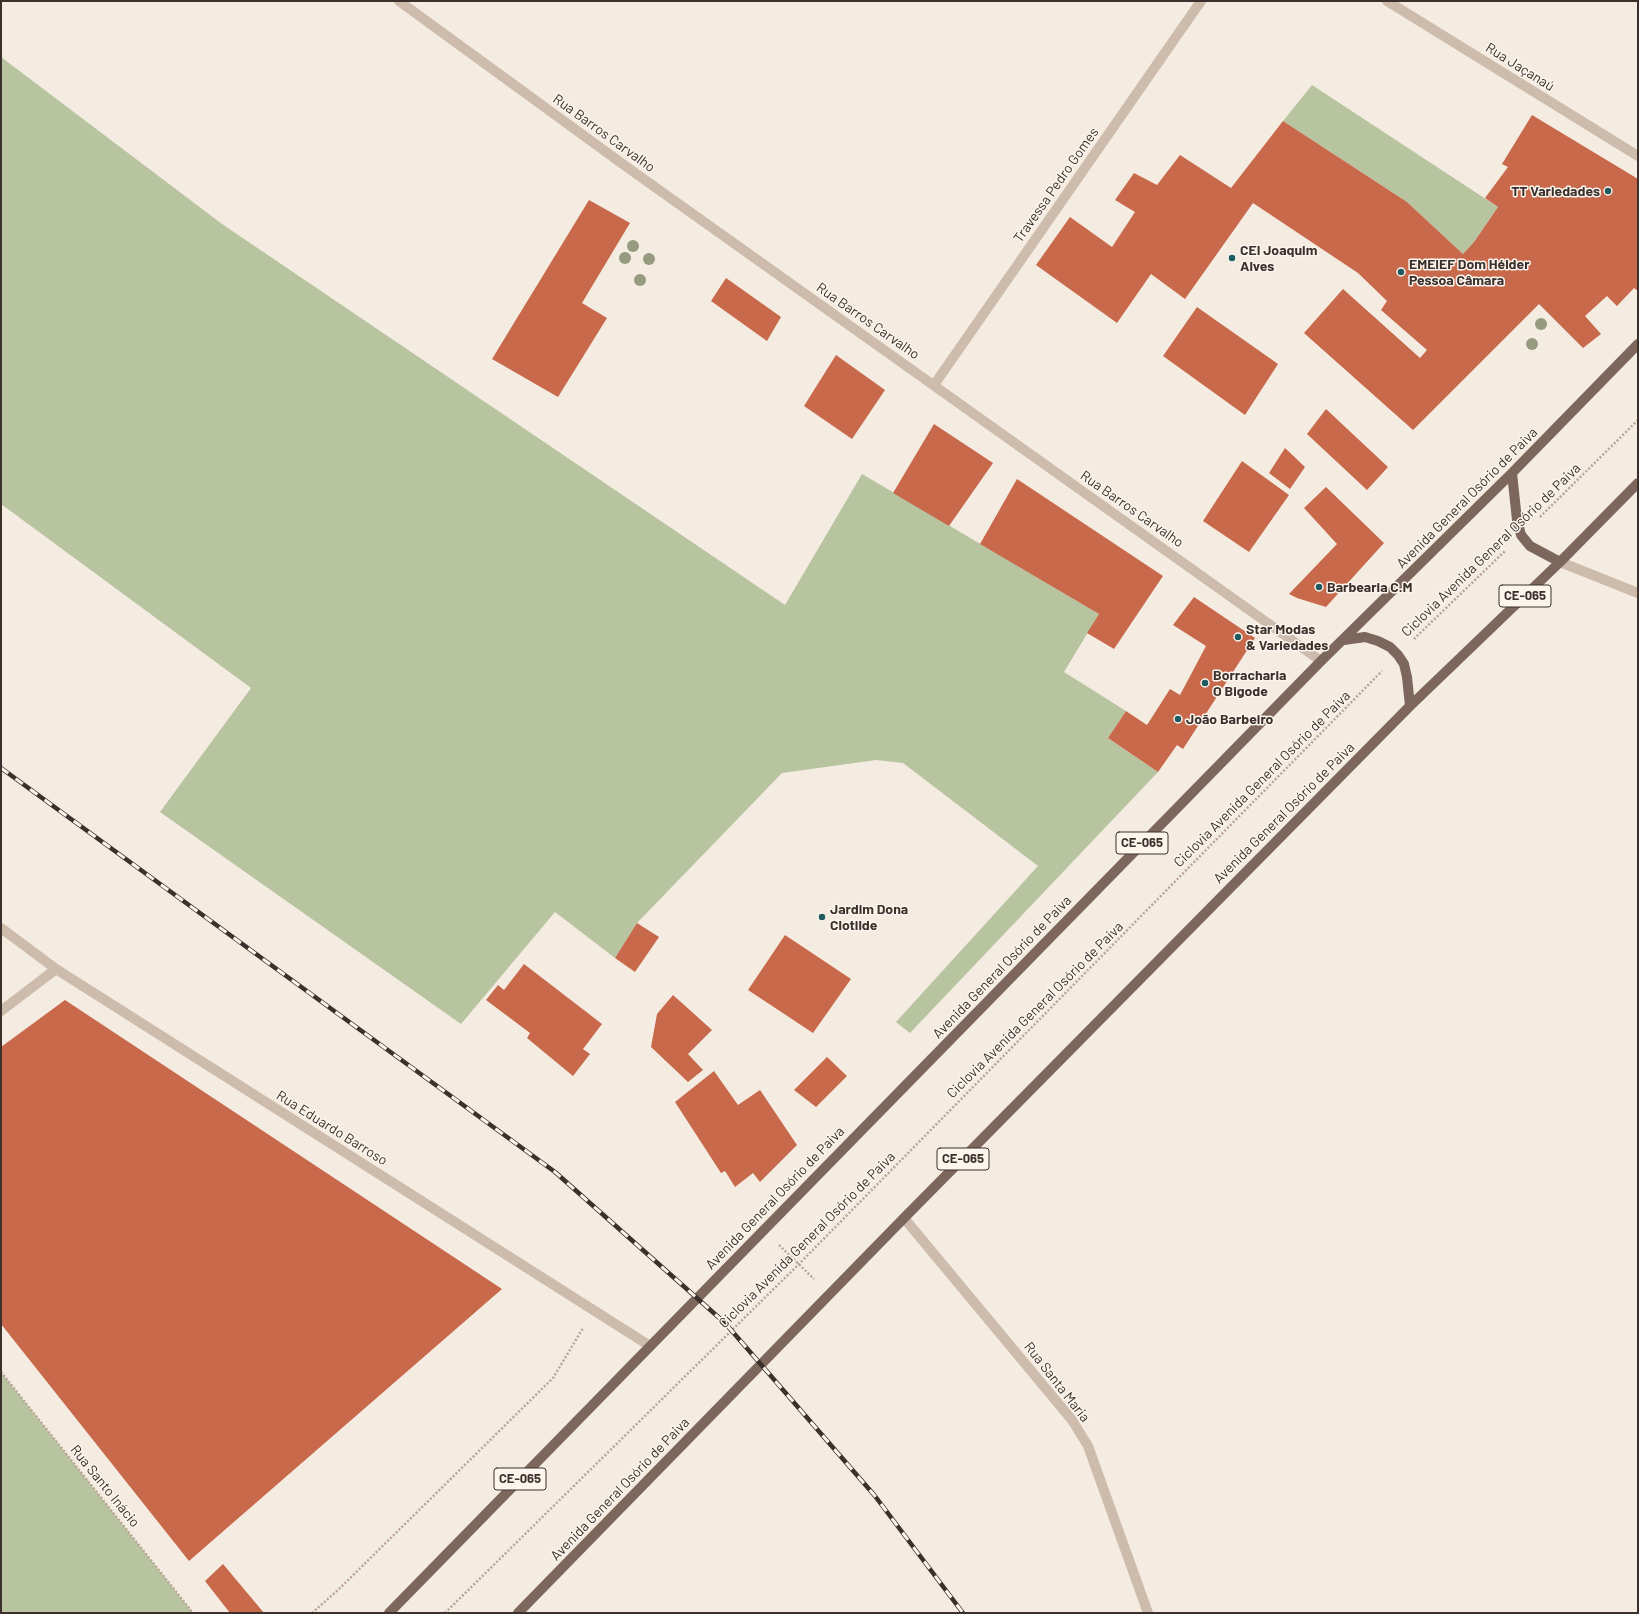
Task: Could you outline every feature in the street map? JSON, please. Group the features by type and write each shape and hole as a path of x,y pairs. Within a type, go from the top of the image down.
{"main road":[{"name":"Avenida General Osório de Paiva","path":"389,1613 1321,661 1512,473 1638,344"},
{"path":"1512,473 1517,520 1521,535 1530,546 1560,562"},
{"name":"Avenida General Osório de Paiva","path":"518,1613 904,1218 1410,706 1560,562 1638,483"},
{"path":"1344,640 1365,637 1390,647 1398,654 1404,664 1410,706"}],"street":[{"name":"Rua Barros Carvalho","path":"399,1 624,165 1321,661"},
{"name":"Travessa Pedro Gomes","path":"934,385 1201,1"},
{"name":"Rua Jaçanaú","path":"1387,1 1638,156"},
{"path":"1560,562 1638,593"},
{"name":"Rua Eduardo Barroso","path":"1,928 56,969 650,1346"},
{"path":"1,1011 56,969"},
{"name":"Rua Santa Maria","path":"904,1218 1072,1420 1088,1446 1148,1613"}],"path":[{"name":"Ciclovia Avenida General Osório de Paiva","path":"445,1613 799,1264 1398,654 1638,420"},
{"path":"764,1230 830,1295"},
{"path":"312,1613 338,1590 552,1378 565,1359 593,1310"},
{"name":"Rua Santo Inácio","path":"1,1372 193,1613"}],"green space":[{"path":"1,57 222,224 785,605 862,474 1099,614 1064,672 1126,711 1108,738 1158,772 910,1033 896,1022 1038,866 903,763 876,760 782,773 637,923 615,958 555,912 461,1024 160,812 251,688 1,504"},
{"path":"1312,85 1498,207 1474,242 1463,254 1407,202 1283,121"},
{"path":"1,1372 193,1613 1,1613"}],"building":[{"path":"1532,115 1638,179 1638,291 1634,288 1617,306 1607,296 1585,316 1601,334 1583,348 1539,304 1413,430 1304,333 1343,289 1420,358 1427,350 1381,310 1387,301 1358,273 1253,203 1185,299 1151,274 1117,323 1036,265 1070,217 1112,247 1135,212 1115,200 1134,173 1157,185 1180,155 1231,188 1283,121 1407,202 1463,254 1474,242 1498,207 1485,198 1508,167 1502,164"},
{"path":"589,200 630,223 582,303 607,318 558,397 492,359"},
{"path":"726,278 781,317 767,341 711,301"},
{"path":"1197,307 1278,364 1245,415 1163,356"},
{"path":"836,355 885,390 852,439 804,406"},
{"path":"1326,409 1388,467 1367,490 1307,434"},
{"path":"934,424 993,463 949,526 893,493"},
{"path":"1285,448 1305,467 1290,489 1269,473"},
{"path":"1242,461 1289,495 1249,552 1203,521"},
{"path":"1017,479 1163,576 1114,649 1087,633 1099,614 980,544"},
{"path":"1326,487 1384,543 1326,607 1289,594 1337,544 1304,508"},
{"path":"1194,597 1255,638 1183,749 1177,745 1158,772 1108,738 1126,711 1147,725 1170,689 1180,695 1206,646 1173,625"},
{"path":"637,923 659,937 635,972 615,958"},
{"path":"785,935 851,979 813,1033 748,990"},
{"path":"524,964 602,1024 583,1049 590,1054 573,1076 527,1038 530,1033 486,1000 498,985 504,990"},
{"path":"673,995 712,1030 688,1054 703,1070 688,1082 651,1047 657,1014"},
{"path":"65,1000 502,1289 189,1561 1,1324 1,1047"},
{"path":"827,1057 847,1076 816,1107 794,1090"},
{"path":"714,1071 738,1105 760,1090 797,1145 760,1182 753,1173 735,1187 725,1171 721,1173 675,1102"},
{"path":"223,1564 264,1613 230,1613 205,1581"}],"railway":[{"path":"1,768 555,1172 725,1323 875,1496 963,1613"}],"place":[{"name":"TT Variedades","path":"1608,191"},
{"name":"CEI Joaquim Alves","path":"1232,258"},
{"name":"EMEIEF Dom Hélder Pessoa Câmara","path":"1401,272"},
{"name":"Barbearia C.M","path":"1319,587"},
{"name":"Star Modas & Variedades","path":"1238,637"},
{"name":"Borracharia O Bigode","path":"1205,683"},
{"name":"João Barbeiro","path":"1178,719"},
{"name":"Jardim Dona Clotilde","path":"822,917"}]}
